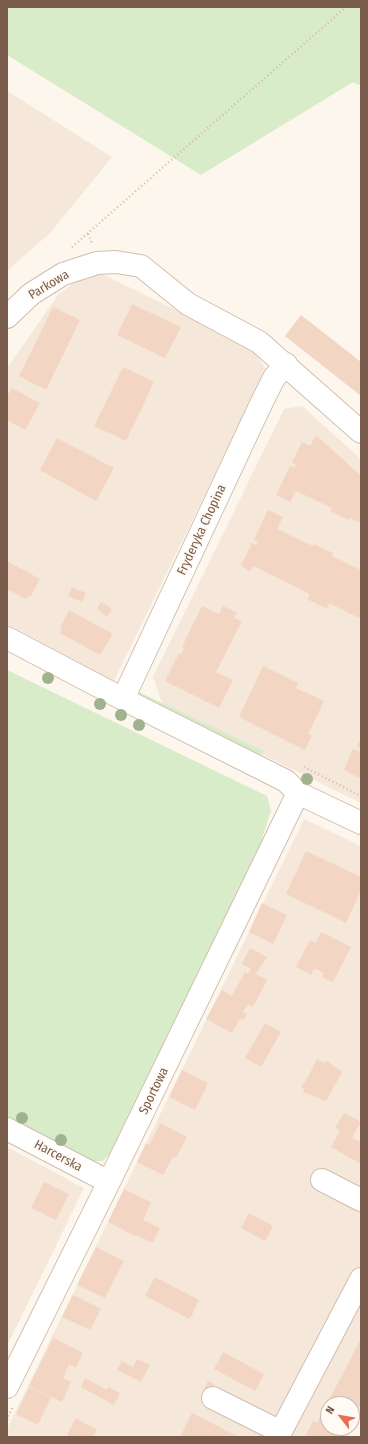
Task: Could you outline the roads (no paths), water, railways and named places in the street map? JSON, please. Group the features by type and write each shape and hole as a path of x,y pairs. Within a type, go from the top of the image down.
{"street":[{"name":"Parkowa","path":"7,317 31,294 95,254 116,262 141,266 188,304 259,342 286,364"},
{"path":"286,364 361,432"},
{"name":"Fryderyka Chopina","path":"123,700 260,406 274,378 286,364"},
{"path":"7,638 123,700 286,781 298,793 361,824"},
{"name":"Sportowa","path":"7,1387 109,1182 298,793"},
{"name":"Harcerska","path":"7,1129 109,1182"},
{"path":"322,1180 361,1200"},
{"path":"212,1398 280,1435 361,1279"}]}
